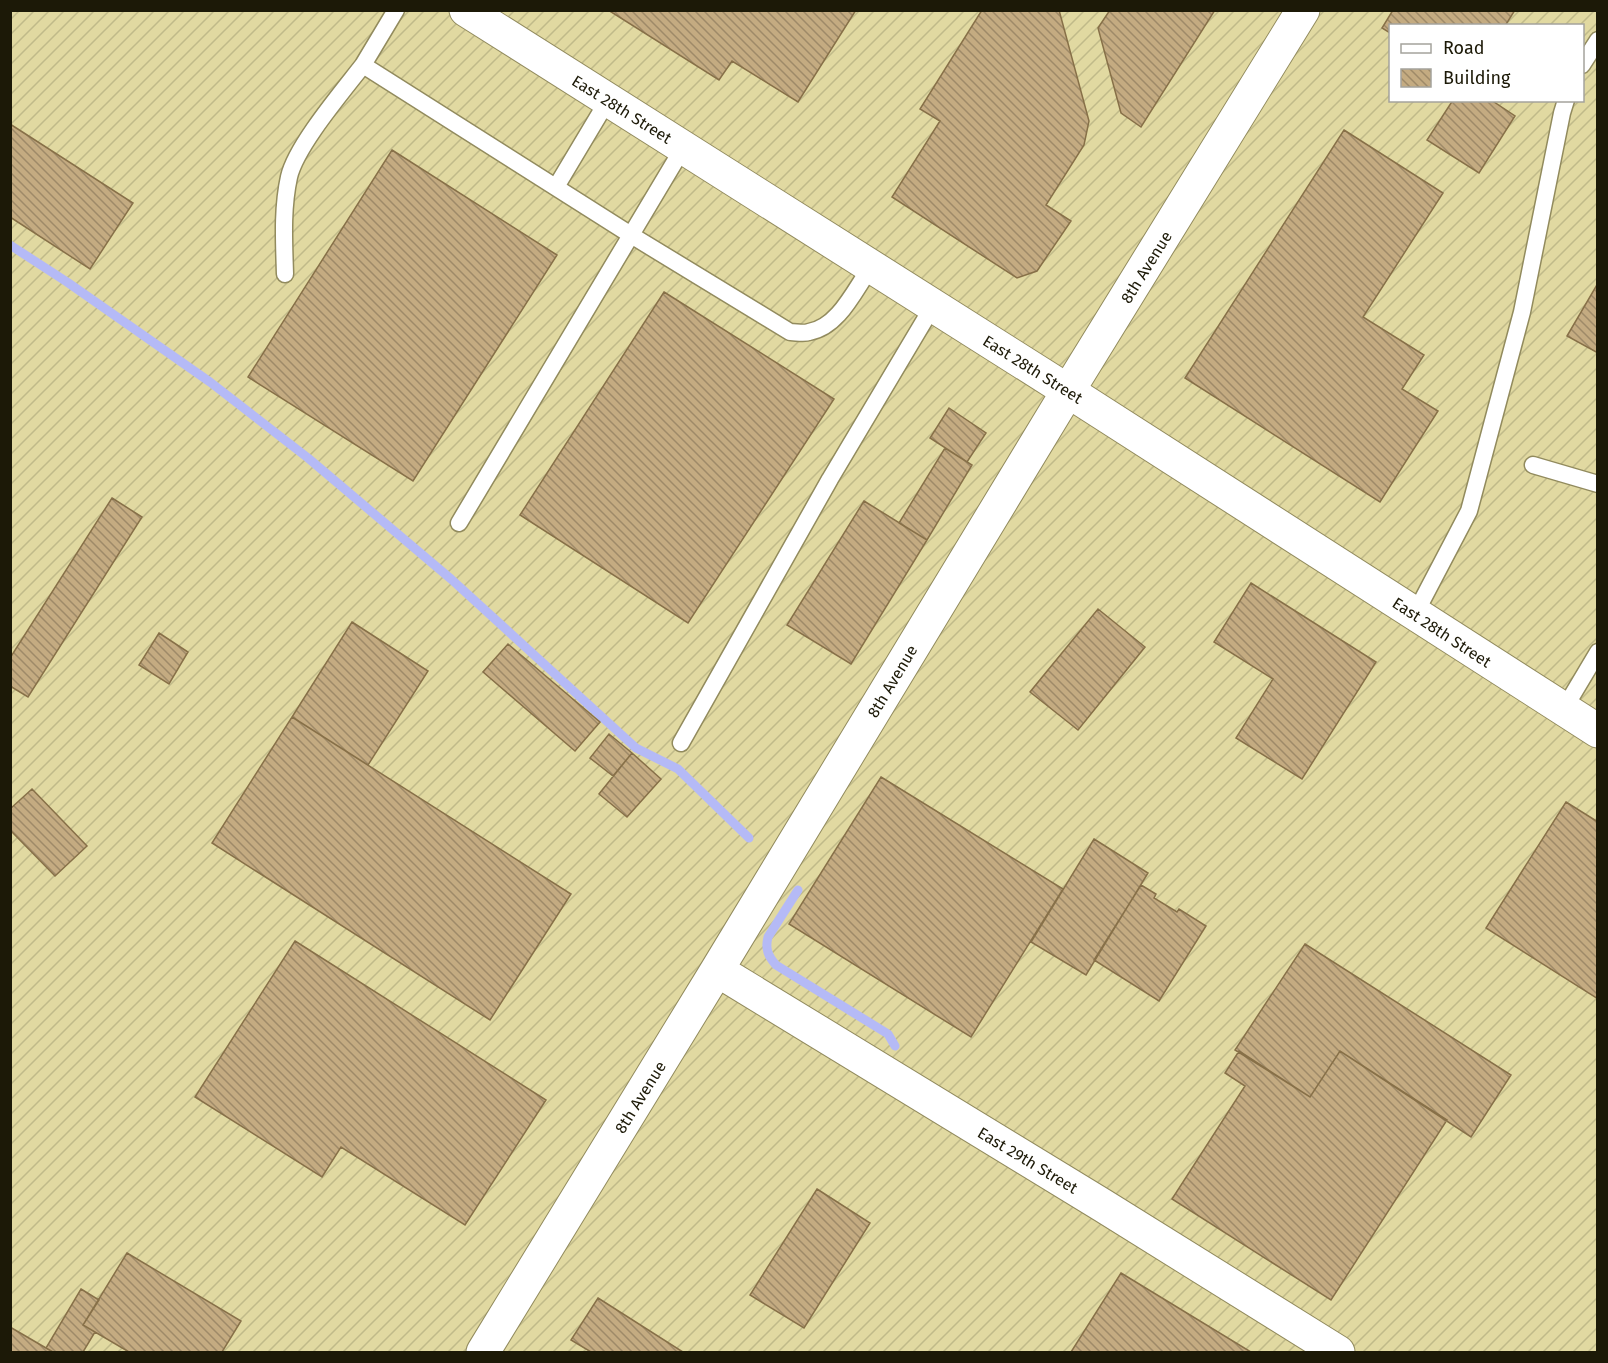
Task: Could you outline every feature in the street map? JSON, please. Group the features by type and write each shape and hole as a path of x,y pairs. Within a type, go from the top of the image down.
{"street":[{"name":"East 28th Street","path":"466,10 1068,391 1598,731"},
{"name":"8th Avenue","path":"483,1353 1068,391 1303,10"},
{"name":"East 29th Street","path":"717,970 1102,1205 1338,1353"}],"lane":[{"path":"285,274 284,215 290,174 304,144 363,65 396,10"},
{"path":"1584,62 1598,40"},
{"path":"363,65 631,235 790,332 809,333 826,326 840,312 870,267"},
{"path":"556,187 608,100"},
{"path":"1415,614 1469,511 1522,312 1565,102"},
{"path":"459,523 683,148"},
{"path":"681,743 830,479 933,306"},
{"path":"1533,465 1598,484"},
{"path":"1564,709 1598,652"}],"shaded area":[{"path":"11,11 1597,11 1597,1352 11,1352"}],"building":[{"path":"608,10 856,10 798,102 732,61 719,80"},
{"path":"982,10 1059,10 1089,121 1084,145 1046,205 1071,221 1037,271 1017,278 892,197 940,121 920,109"},
{"path":"1110,10 1215,10 1141,127 1121,113 1098,28"},
{"path":"1393,10 1515,10 1506,24 1389,24 1389,32 1382,28"},
{"path":"1452,102 1494,102 1515,116 1479,173 1427,140"},
{"path":"10,124 133,203 90,269 10,217"},
{"path":"1344,130 1443,193 1363,317 1424,355 1402,389 1438,411 1380,502 1185,378"},
{"path":"392,150 557,255 413,481 248,377"},
{"path":"1598,283 1598,353 1567,336"},
{"path":"664,292 834,399 688,623 520,515"},
{"path":"949,408 986,433 967,462 930,438"},
{"path":"945,448 972,465 927,540 899,523"},
{"path":"112,498 142,517 28,697 10,686 10,658"},
{"path":"864,501 927,540 851,664 787,625"},
{"path":"1251,583 1376,662 1302,779 1236,738 1273,679 1214,642"},
{"path":"1098,609 1145,647 1078,730 1030,692"},
{"path":"352,622 428,671 368,765 292,717"},
{"path":"159,633 188,652 169,684 139,665"},
{"path":"508,644 600,722 575,751 483,672"},
{"path":"292,717 571,894 490,1020 212,843"},
{"path":"609,734 632,753 613,776 590,758"},
{"path":"632,753 661,779 627,817 599,794"},
{"path":"881,777 1063,889 971,1037 789,924"},
{"path":"32,789 87,846 55,876 10,830 10,809"},
{"path":"1566,802 1598,822 1598,999 1486,928"},
{"path":"1094,839 1148,873 1086,975 1031,942"},
{"path":"1141,885 1156,894 1154,898 1177,912 1179,909 1206,926 1159,1001 1094,960"},
{"path":"295,941 546,1100 465,1225 341,1147 322,1177 195,1097"},
{"path":"1305,944 1511,1075 1471,1137 1340,1051 1310,1097 1235,1050"},
{"path":"1239,1051 1310,1097 1340,1051 1447,1120 1331,1300 1172,1199 1245,1086 1225,1073"},
{"path":"817,1189 870,1223 804,1328 750,1295"},
{"path":"127,1253 241,1321 222,1352 129,1352 83,1325"},
{"path":"1121,1273 1251,1352 1071,1352"},
{"path":"81,1289 99,1300 83,1325 95,1332 83,1352 53,1352 46,1348"},
{"path":"598,1298 683,1352 591,1352 571,1340"},
{"path":"10,1327 46,1348 53,1352 10,1352"}],"waterway":[{"path":"10,245 210,382 308,458 451,579 636,748 678,769 749,838"},
{"path":"798,890 768,937 767,949 771,959 776,965 888,1034 895,1046"}]}
